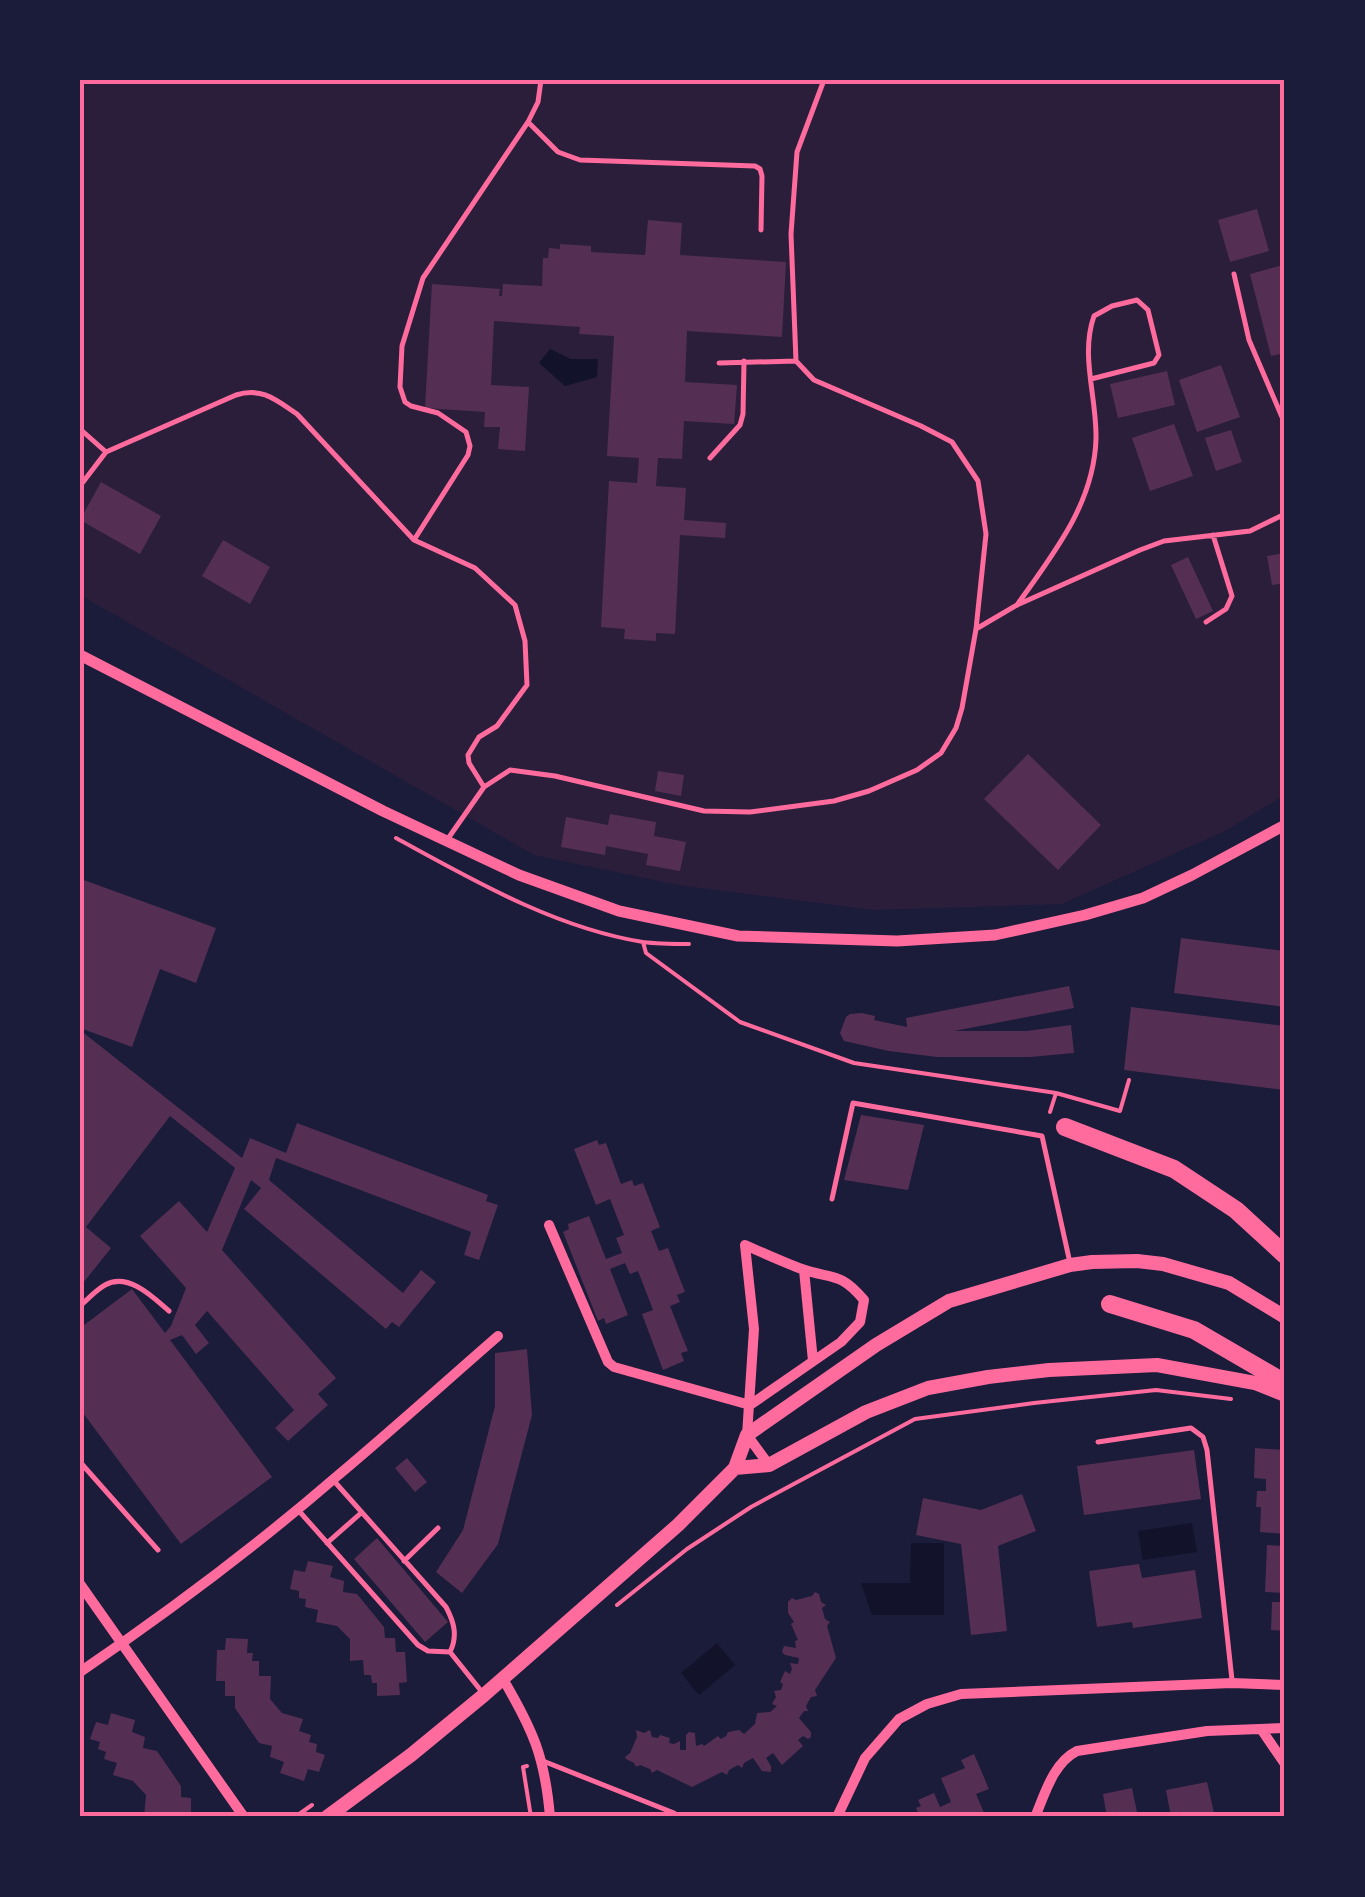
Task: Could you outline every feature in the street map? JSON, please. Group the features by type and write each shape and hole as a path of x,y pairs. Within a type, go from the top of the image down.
{"highway":[{"path":"1066,1127 1174,1169 1236,1210 1285,1256"},
{"path":"1110,1304 1194,1330 1285,1383"}],"main road":[{"path":"328,1817 484,1695 678,1525 735,1468 746,1435 876,1345 950,1300 1070,1266 1117,1260 1163,1264 1229,1282 1285,1318"},
{"path":"735,1468 770,1466 866,1412 928,1388 988,1377 1157,1365 1255,1383 1285,1395"}],"street":[{"path":"80,655 383,811 519,876 619,910 738,936 897,941 996,935 1143,898 1285,824"},
{"path":"549,1225 608,1362 614,1367 750,1405"},
{"path":"750,1405 841,1342 860,1322 864,1300 838,1276 804,1270 744,1246 754,1329 746,1435 770,1466"},
{"path":"804,1270 813,1360"},
{"path":"80,1672 297,1509 498,1336"},
{"path":"80,1584 244,1817"},
{"path":"503,1679 531,1729 543,1761 550,1817"},
{"path":"837,1817 866,1758 899,1719 927,1704 961,1694 1232,1683 1285,1685"},
{"path":"1035,1817 1059,1764 1077,1751 1207,1731 1285,1728"},
{"path":"1261,1729 1285,1764"}],"lane":[{"path":"414,540 470,446 466,432 438,413 405,402 400,387 402,346 424,278 528,122 538,102 541,80"},
{"path":"446,840 484,787 510,770 556,776 704,811 750,812 868,791 918,770 941,753 956,728 976,628 986,534 978,481 952,442 814,380 796,361 791,234 796,152 824,80"},
{"path":"528,122 558,152 580,160 755,166 762,176 761,230"},
{"path":"1234,274 1248,340 1285,424"},
{"path":"1017,605 1064,538 1089,489 1096,440 1091,380 1088,334 1094,316 1112,306 1137,300 1148,310 1159,355 1154,362 1091,380"},
{"path":"720,363 796,361"},
{"path":"710,458 740,425 744,362"},
{"path":"80,486 106,452 250,390 274,398 297,414 414,540 475,568 515,604 526,641 528,686 496,726 479,737 468,755 484,787"},
{"path":"80,429 106,452"},
{"path":"976,628 1017,605 1140,550 1164,542 1250,532 1285,514"},
{"path":"1206,622 1226,609 1232,596 1212,535"},
{"path":"832,1199 854,1102 1042,1136 1070,1266"},
{"path":"80,1306 107,1283 121,1282 146,1290 169,1311"},
{"path":"1098,1442 1192,1428 1203,1437 1208,1450 1232,1683"},
{"path":"80,1462 158,1550"},
{"path":"333,1480 446,1607 455,1632 450,1652"},
{"path":"297,1509 418,1645 450,1652 484,1695"},
{"path":"328,1543 361,1514"},
{"path":"404,1561 438,1528"},
{"path":"543,1761 674,1813"}],"path":[{"path":"643,942 646,953 740,1022 854,1063 1056,1093 1120,1111 1129,1080"},
{"path":"611,1610 687,1549 751,1507 915,1420 1156,1390 1231,1399"}],"shaded area":[{"path":"80,80 1285,80 1285,795 1225,831 1062,904 873,910 678,885 534,855 80,595"},
{"path":"550,349 571,359 598,359 597,377 565,386 539,363"},
{"path":"1192,1523 1197,1552 1143,1560 1138,1531"},
{"path":"911,1543 944,1543 944,1615 872,1615 861,1583 910,1583"},
{"path":"717,1643 735,1665 699,1695 681,1673"}],"building":[{"path":"1257,209 1269,251 1230,262 1218,220"},
{"path":"648,220 682,223 680,255 786,262 782,337 687,331 685,382 737,385 734,424 684,421 682,459 658,458 656,486 686,488 684,520 726,523 725,538 680,535 675,634 656,633 656,641 624,639 625,629 601,627 609,481 637,483 639,458 607,456 614,336 579,334 580,327 494,321 491,385 529,387 525,451 498,449 500,427 484,427 485,412 425,408 432,284 500,289 499,296 503,284 542,286 543,258 548,258 549,248 560,249 560,244 591,246 591,252 645,255"},
{"path":"1283,265 1285,353 1271,356 1250,274"},
{"path":"1221,365 1240,417 1197,432 1179,380"},
{"path":"1167,371 1175,405 1118,418 1110,384"},
{"path":"1174,424 1193,476 1150,491 1132,438"},
{"path":"1231,430 1242,462 1216,471 1205,438"},
{"path":"101,482 161,516 140,554 80,520"},
{"path":"223,540 270,567 250,604 202,576"},
{"path":"1285,553 1285,583 1272,585 1267,556"},
{"path":"1188,557 1213,611 1196,619 1171,565"},
{"path":"1028,754 1101,825 1058,870 984,799"},
{"path":"658,771 684,775 681,796 655,791"},
{"path":"610,814 656,822 654,836 686,842 680,871 646,865 648,854 606,846 605,855 561,847 566,817 608,825"},
{"path":"81,879 216,928 196,983 160,969 132,1047 80,1028"},
{"path":"1181,938 1285,951 1285,1007 1174,993"},
{"path":"1069,986 1074,1008 954,1031 1027,1031 1071,1025 1074,1053 937,1057 844,1041 840,1033 850,1014 862,1013 875,1016 874,1020 907,1027 906,1018"},
{"path":"1131,1007 1285,1026 1285,1090 1124,1070"},
{"path":"80,1030 242,1158 250,1138 286,1153 297,1123 488,1195 486,1201 498,1205 479,1260 464,1255 471,1232 276,1158 269,1180 403,1293 421,1270 436,1282 399,1327 392,1322 386,1329 244,1209 261,1188 251,1180 222,1250 336,1378 318,1394 328,1405 288,1441 275,1428 294,1410 207,1311 195,1325 209,1343 196,1354 182,1335 170,1340 272,1477 181,1544 80,1409 80,1328 132,1289 165,1333 186,1288 140,1236 179,1201 207,1232 235,1168 170,1116 86,1227 111,1248 80,1287"},
{"path":"861,1115 924,1125 908,1190 844,1180"},
{"path":"597,1140 599,1145 606,1143 621,1184 632,1180 634,1186 643,1183 660,1227 651,1231 659,1251 668,1248 685,1292 677,1295 680,1302 670,1306 688,1351 681,1353 684,1361 663,1370 642,1314 653,1310 638,1271 630,1274 625,1263 610,1269 628,1315 606,1324 604,1318 598,1321 563,1232 569,1229 568,1224 589,1216 606,1259 622,1253 616,1238 624,1235 610,1199 596,1205 574,1149"},
{"path":"527,1349 532,1415 498,1544 462,1593 436,1572 463,1530 495,1406 495,1353"},
{"path":"1255,1448 1285,1450 1285,1534 1260,1532 1257,1491 1266,1491 1266,1479 1254,1478"},
{"path":"1194,1450 1201,1499 1084,1515 1077,1466"},
{"path":"407,1458 427,1482 415,1492 395,1468"},
{"path":"1022,1494 1036,1531 998,1546 1007,1631 971,1635 961,1544 916,1535 923,1498 981,1510"},
{"path":"377,1538 448,1622 425,1642 354,1559"},
{"path":"1267,1545 1285,1546 1285,1593 1265,1592"},
{"path":"308,1561 333,1566 330,1577 344,1581 343,1592 357,1594 384,1627 385,1638 395,1638 396,1652 405,1652 407,1682 399,1683 400,1695 377,1696 377,1683 372,1683 371,1675 364,1675 363,1660 350,1661 350,1639 337,1626 316,1622 318,1610 305,1607 306,1599 299,1598 299,1591 290,1589 294,1570 305,1572"},
{"path":"1139,1564 1142,1578 1195,1570 1202,1618 1133,1628 1132,1622 1097,1627 1089,1571"},
{"path":"815,1592 826,1605 822,1608 830,1622 827,1626 836,1658 815,1690 817,1696 811,1697 806,1706 808,1711 799,1718 811,1737 798,1740 803,1746 782,1765 773,1753 766,1758 771,1772 762,1771 753,1758 742,1768 738,1765 727,1775 722,1772 692,1787 657,1770 652,1773 640,1765 636,1767 626,1759 637,1737 636,1730 650,1730 652,1737 670,1738 669,1743 680,1741 680,1750 686,1750 689,1732 695,1733 696,1746 704,1746 728,1732 739,1730 744,1734 755,1724 757,1713 770,1712 777,1706 772,1704 774,1691 781,1690 785,1671 790,1674 790,1663 798,1664 799,1658 782,1652 784,1646 796,1648 798,1640 788,1602"},
{"path":"1272,1602 1285,1602 1285,1631 1271,1630"},
{"path":"226,1638 248,1639 247,1653 253,1653 252,1661 259,1661 259,1676 271,1676 270,1699 282,1713 303,1719 299,1731 311,1735 309,1742 317,1744 316,1752 325,1755 319,1772 308,1769 304,1781 280,1773 284,1762 270,1757 272,1746 259,1743 235,1708 235,1696 225,1696 225,1681 216,1681 217,1650 225,1650"},
{"path":"111,1713 135,1720 132,1732 145,1737 143,1748 157,1751 181,1786 181,1797 191,1798 191,1813 200,1813 200,1817 144,1817 146,1795 133,1781 113,1775 117,1763 104,1759 106,1752 98,1749 100,1742 90,1739 96,1722 108,1725"},
{"path":"974,1754 989,1789 976,1794 985,1815 920,1817 918,1800 934,1793 940,1807 951,1802 941,1778 965,1768 961,1760"},
{"path":"1207,1782 1215,1817 1171,1817 1166,1790"},
{"path":"1132,1788 1138,1817 1107,1817 1103,1794"}]}
